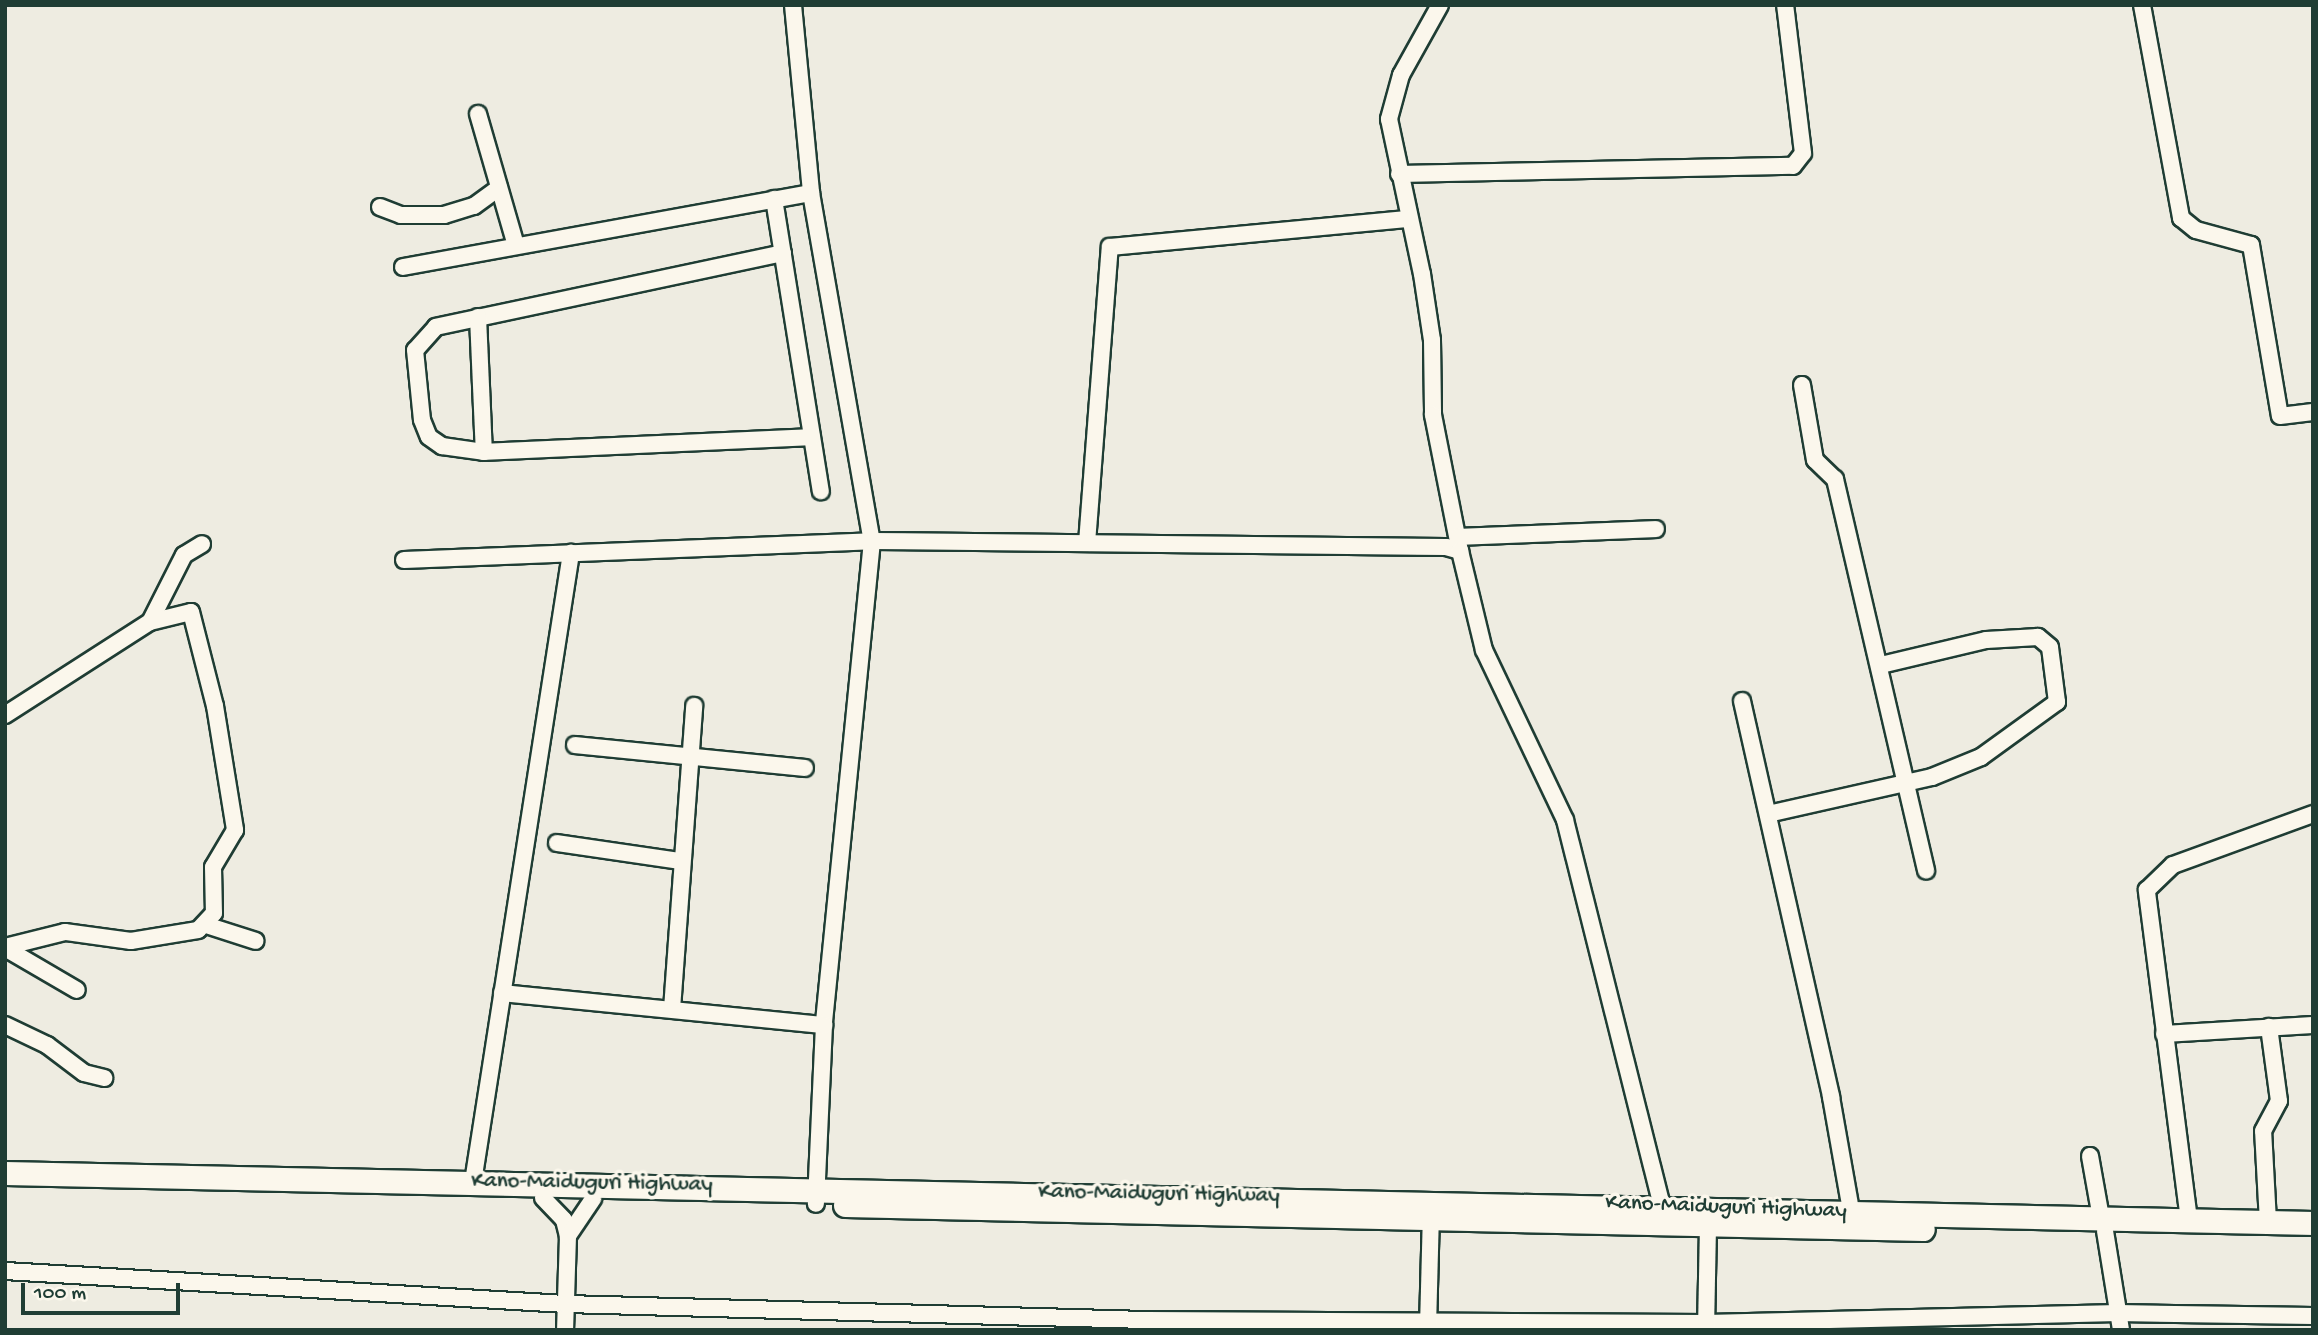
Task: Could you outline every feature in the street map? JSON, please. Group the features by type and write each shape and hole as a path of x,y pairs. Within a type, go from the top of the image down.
{"highway":[{"name":"Kano-Maiduguri Highway","path":"5,1173 473,1182 817,1197 1431,1211 1708,1226 1852,1220 2103,1224 2313,1236"},
{"name":"Kano-Maiduguri Highway","path":"5,1187 593,1199 817,1197"},
{"name":"Kano-Maiduguri Highway","path":"1431,1211 1662,1206 1852,1220"},
{"name":"Kano-Maiduguri Highway","path":"2103,1224 2189,1220 2313,1223"}],"street":[{"path":"793,5 811,193 872,541 824,1025 817,1197"},
{"path":"1440,5 1390,99 1399,174 1407,219 1422,274 1432,340 1433,415 1484,650 1565,820 1662,1206"},
{"path":"1399,174 1793,166 1803,153 1785,5"},
{"path":"2141,5 2181,218 2196,230 2251,245 2280,416 2313,412"},
{"path":"478,114 516,246"},
{"path":"380,207 401,215 444,215 474,206 499,188"},
{"path":"403,267 811,193"},
{"path":"774,199 821,491"},
{"path":"1087,543 1110,247 1407,219"},
{"path":"783,253 436,327 421,337 414,369 429,437 442,446 484,452 812,437"},
{"path":"478,317 484,452"},
{"path":"1802,385 1815,460 1835,479 1909,783 1926,871"},
{"path":"404,560 872,541 1446,547 1656,529"},
{"path":"150,622 184,555 202,544"},
{"path":"473,1182 571,553"},
{"path":"5,715 150,622 184,610 196,617 215,706 235,830 213,867 215,908 206,925"},
{"path":"1768,814 1909,783 1981,757 2057,702 2050,647 2038,637 2018,635 1881,665"},
{"path":"1742,701 1852,1220"},
{"path":"672,1009 680,861 694,706"},
{"path":"575,745 805,768"},
{"path":"2189,1220 2147,909 2147,890 2154,878 2173,865 2313,814"},
{"path":"556,843 680,861"},
{"path":"5,948 65,932 131,941 174,938 206,925 256,941"},
{"path":"5,948 77,990"},
{"path":"502,993 824,1025"},
{"path":"2164,1034 2313,1025"},
{"path":"5,1026 47,1045 84,1073 104,1077"},
{"path":"2268,1222 2263,1130 2279,1101 2269,1027"},
{"path":"2090,1156 2121,1330"},
{"path":"543,1198 564,1220 568,1236 565,1330"},
{"path":"568,1236 593,1199"},
{"path":"1428,1325 1431,1211"},
{"path":"1706,1327 1708,1226"},
{"path":"5,1271 850,1322 1706,1327 2029,1324 2118,1313 2313,1316"}]}
